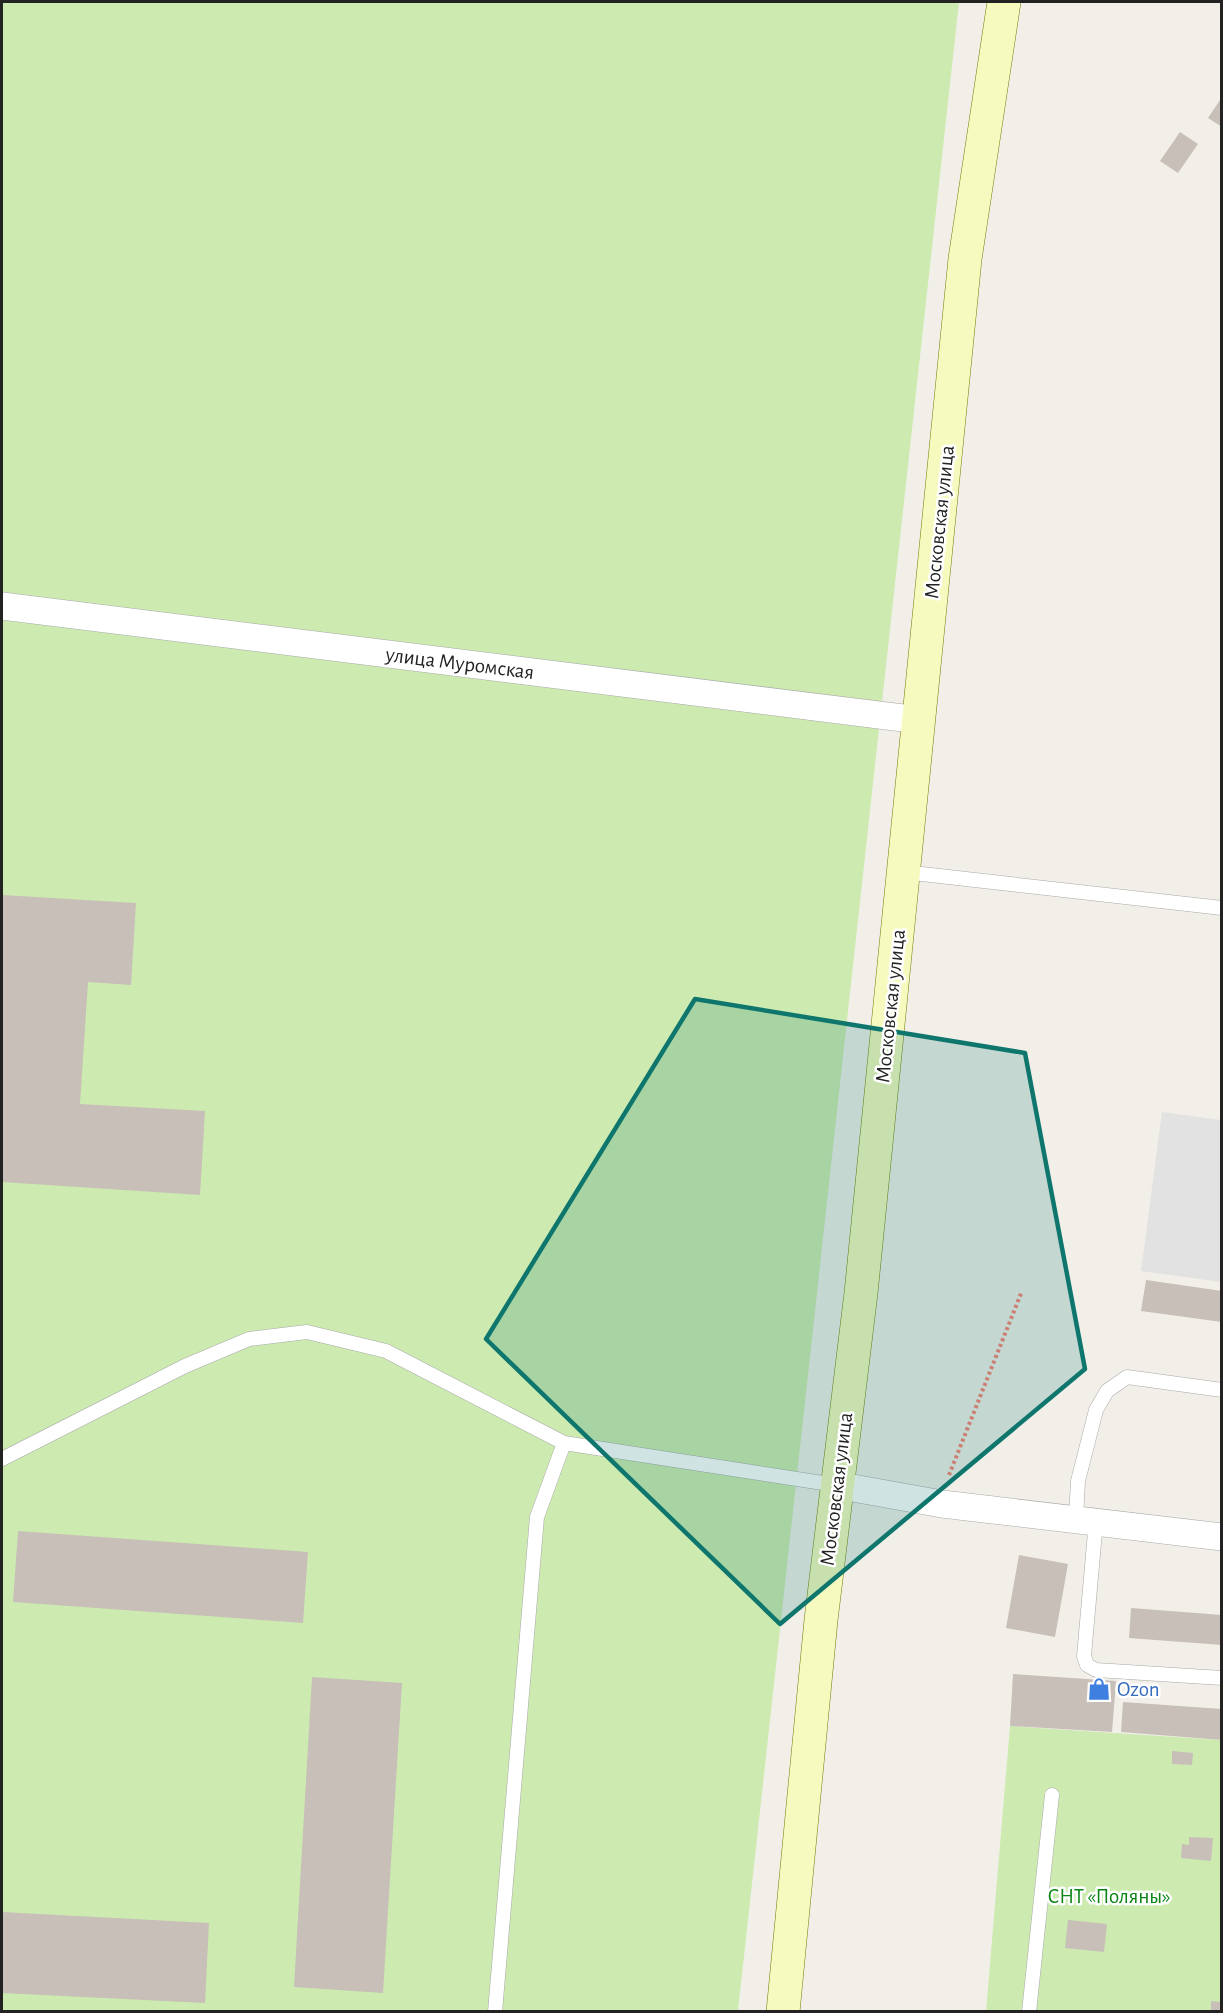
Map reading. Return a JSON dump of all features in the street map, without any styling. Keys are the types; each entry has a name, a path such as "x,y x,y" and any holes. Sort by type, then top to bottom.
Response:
{"main road":[{"name":"Московская улица","path":"783,2012 820,1631 861,1293 965,259 1005,2"}],"street":[{"name":"улица Муромская","path":"2,606 919,720"},
{"path":"836,1485 942,1504 1221,1537"}],"lane":[{"path":"904,872 1221,908"},
{"path":"2,1459 185,1366 249,1339 307,1332 386,1352 564,1443 836,1485"},
{"path":"1221,1390 1127,1377 1107,1391 1096,1410 1078,1481 1086,1520 1084,1656 1088,1665 1096,1670 1221,1678"},
{"path":"495,2012 537,1517 564,1443"},
{"path":"1029,2012 1052,1795"}],"path":[{"path":"946,1482 1022,1291"}],"highlighted area":[{"path":"695,999 1025,1053 1085,1369 780,1624 486,1339"}],"green space":[{"path":"2,2 959,2 738,2011 2,2012"},
{"name":"СНТ «Поляны»","path":"1010,1726 1221,1740 1221,2011 986,2012"}],"shaded area":[{"path":"1162,1112 1221,1120 1221,1282 1141,1271"}],"building":[{"path":"1222,97 1222,127 1208,118"},
{"path":"1180,132 1198,144 1178,173 1160,161"},
{"path":"2,895 136,903 131,985 88,982 80,1104 205,1111 200,1195 2,1182"},
{"path":"1146,1280 1222,1291 1222,1322 1141,1311"},
{"path":"18,1531 308,1552 303,1623 13,1602"},
{"path":"1019,1555 1068,1564 1055,1637 1006,1628"},
{"path":"1131,1608 1222,1615 1222,1645 1129,1638"},
{"path":"1013,1674 1116,1681 1112,1732 1010,1726"},
{"path":"312,1677 402,1683 383,1993 294,1987"},
{"path":"1123,1702 1222,1709 1222,1740 1121,1732"},
{"path":"1172,1751 1193,1753 1192,1765 1172,1764"},
{"path":"1189,1837 1213,1838 1211,1861 1181,1858 1182,1844 1189,1845"},
{"path":"2,1912 209,1923 205,2003 2,1993"},
{"path":"1068,1920 1107,1924 1104,1952 1065,1948"},
{"path":"1211,2001 1222,2002 1222,2012 1211,2012"}],"place":[{"name":"Ozon","path":"1099,1689"}]}
